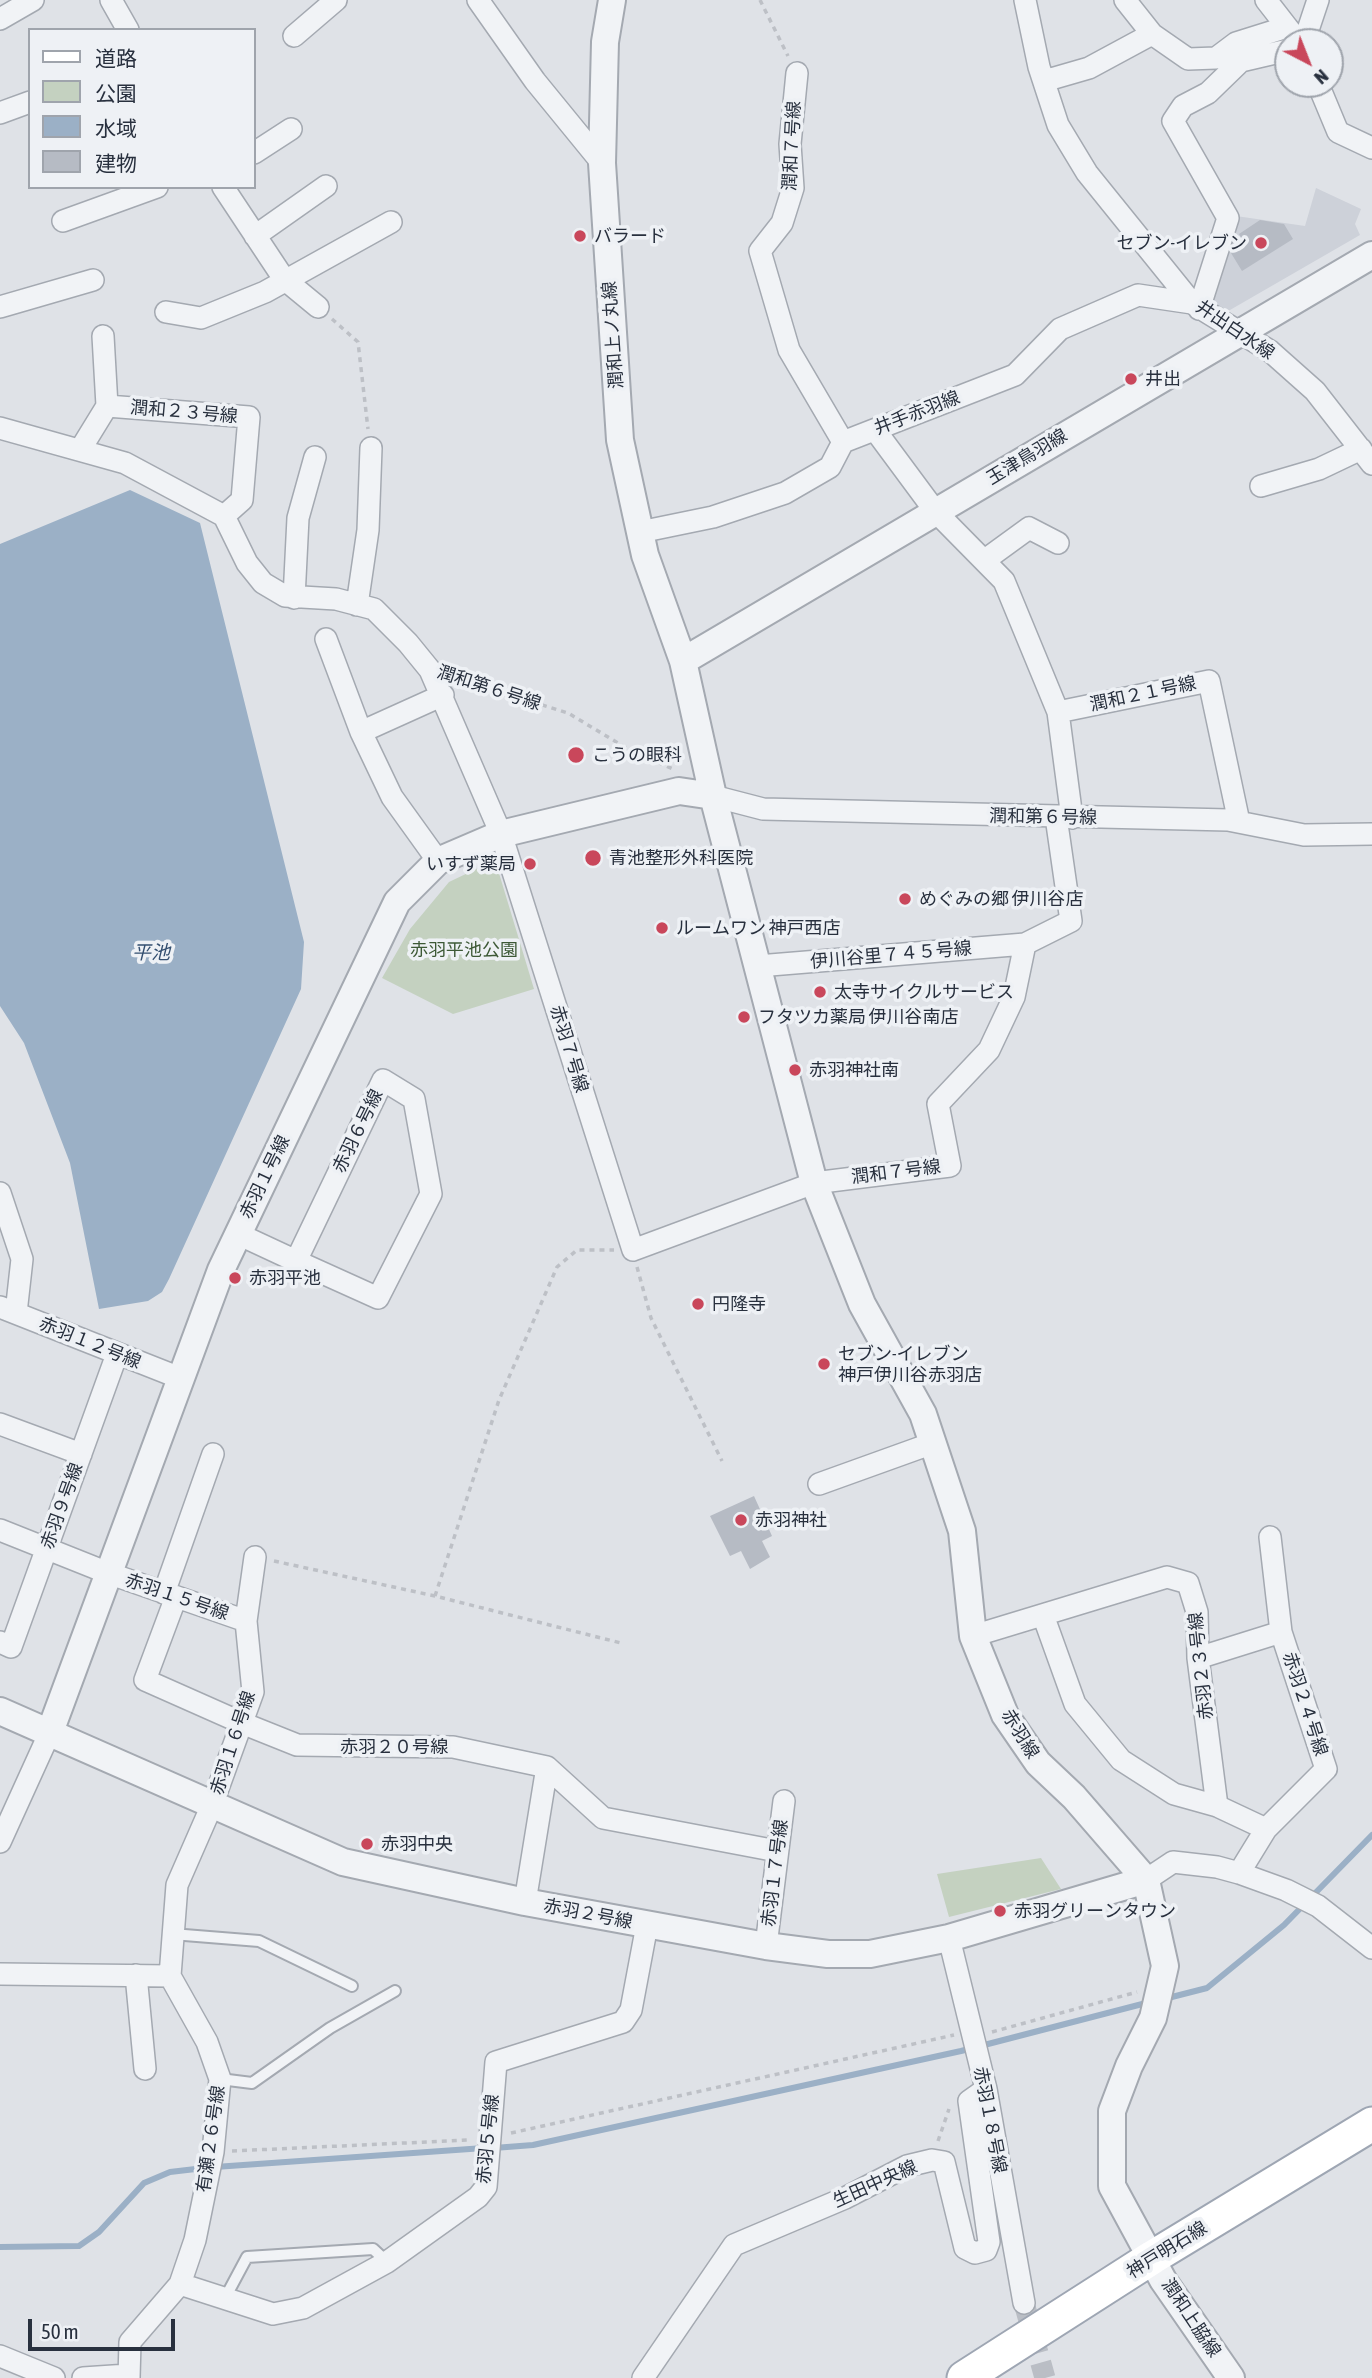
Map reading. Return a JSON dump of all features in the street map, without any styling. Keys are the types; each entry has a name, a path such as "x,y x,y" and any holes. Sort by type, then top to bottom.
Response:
{"main road":[{"name":"神戸明石線","path":"966,2377 1153,2256 1372,2124"}],"street":[{"path":"0,19 33,0"},
{"path":"111,0 127,28"},
{"path":"294,36 335,0"},
{"path":"478,0 535,81 602,163"},
{"name":"潤和上ノ丸線","path":"612,0 605,42 602,163 620,440 640,532 683,661 713,796 758,966"},
{"name":"井出白水線","path":"1025,0 1044,81 1058,125 1087,173 1196,306 1270,351 1315,391 1366,456"},
{"path":"1125,0 1152,34 1188,59 1231,58 1241,61 1274,53"},
{"path":"1266,0 1288,28"},
{"path":"1309,28 1318,0"},
{"path":"1044,81 1089,68 1152,34"},
{"path":"1196,306 1228,218 1173,121 1183,106 1208,93 1231,58 1236,43 1274,38"},
{"name":"潤和７号線","path":"797,73 790,144 793,188 782,223 760,251 789,350 843,442"},
{"path":"1324,98 1338,132 1372,148"},
{"path":"0,113 28,103"},
{"path":"256,152 291,130"},
{"path":"255,236 326,186"},
{"path":"63,221 151,189"},
{"path":"224,189 284,279 318,307"},
{"path":"166,312 201,318 265,292 284,279 391,222"},
{"name":"玉津鳥羽線","path":"683,661 1372,255"},
{"path":"0,307 93,280"},
{"name":"井手赤羽線","path":"843,442 1015,375 1060,328 1138,295 1196,306"},
{"path":"103,337 107,406"},
{"name":"潤和２３号線","path":"80,450 107,406 249,417 242,500 225,516"},
{"path":"0,428 125,463 225,516"},
{"path":"875,430 935,511 985,559 1003,581 1058,712 1071,921 1025,944"},
{"path":"640,532 713,517 785,493 831,467 843,442"},
{"path":"357,605 368,530 371,448"},
{"path":"1261,486 1366,456"},
{"path":"294,598 298,518 315,457"},
{"name":"潤和第６号線","path":"225,516 247,563 263,583 294,598 336,599 374,609 430,670"},
{"path":"985,559 1029,528 1058,543"},
{"path":"326,639 361,732 392,797 438,861"},
{"name":"赤羽７号線","path":"430,670 502,834 633,1250"},
{"name":"潤和２１号線","path":"1058,712 1209,681 1239,822"},
{"path":"361,732 443,695"},
{"name":"赤羽１号線","path":"50,1732 221,1270 397,902 438,861 502,834 679,791 713,796"},
{"name":"潤和第６号線","path":"713,796 763,809 1239,822 1304,835 1372,834"},
{"name":"潤和７号線","path":"814,1183 950,1166 938,1104 989,1050 1014,997 1025,944"},
{"name":"伊川谷里７４５号線","path":"758,966 1025,944"},
{"name":"赤羽線","path":"758,966 814,1183 862,1304 923,1414 933,1443 962,1531 973,1636 1005,1715 1038,1763 1074,1797 1146,1880 1164,1966 1160,1995 1112,2111 1110,2152 1112,2186 1153,2256"},
{"name":"赤羽６号線","path":"238,1234 296,1261 378,1298 431,1194 414,1099 383,1080 296,1261"},
{"path":"633,1250 814,1183"},
{"path":"0,1193 22,1259 8,1310"},
{"name":"赤羽１２号線","path":"8,1310 180,1378"},
{"name":"赤羽９号線","path":"0,1642 11,1647 117,1354"},
{"path":"0,1424 81,1454"},
{"path":"819,1484 933,1443"},
{"path":"170,1595 213,1454"},
{"name":"赤羽１５号線","path":"0,1530 108,1573 246,1621"},
{"path":"1270,1537 1281,1632"},
{"name":"赤羽１６号線","path":"170,1976 177,1885 212,1805 253,1692 246,1621 255,1557"},
{"name":"赤羽２３号線","path":"973,1636 1167,1577 1188,1583 1197,1612 1198,1658 1217,1806"},
{"name":"赤羽２０号線","path":"170,1595 145,1680 297,1745 453,1747 547,1767"},
{"path":"1043,1615 1075,1704 1121,1760 1174,1794 1217,1806 1266,1829"},
{"name":"赤羽２４号線","path":"1198,1658 1281,1632 1326,1769 1266,1829 1239,1873"},
{"path":"0,1712 50,1732 7,1810 0,1842"},
{"name":"赤羽２号線","path":"50,1732 343,1862 525,1902 765,1946 828,1954 870,1954 949,1938 1146,1880"},
{"path":"547,1767 603,1818 777,1851"},
{"path":"525,1902 547,1767"},
{"name":"赤羽１７号線","path":"765,1946 784,1801"},
{"path":"1146,1880 1173,1862 1217,1867 1239,1873 1286,1890 1318,1906 1372,1948"},
{"name":"赤羽５号線","path":"180,2284 273,2314 303,2308 387,2262 478,2197 486,2188 496,2062 623,2022 631,2010 647,1925"},
{"name":"赤羽１８号線","path":"949,1938 986,2089 1024,2303"},
{"path":"0,1973 170,1976"},
{"path":"136,1975 145,2069"},
{"name":"有瀬２６号線","path":"128,2376 130,2342 180,2284 195,2240 213,2153 220,2079 207,2042 170,1976"},
{"name":"生田中央線","path":"643,2378 734,2245 845,2197 907,2166 932,2160 944,2162 965,2248 975,2253 986,2250 989,2242 969,2101 986,2089"},
{"name":"潤和上脇線","path":"1153,2256 1164,2280 1231,2378"},
{"path":"0,2356 54,2378"},
{"path":"83,2378 128,2376"}],"lane":[{"path":"172,1934 259,1941 352,1986"},
{"path":"220,2079 252,2083 330,2028 395,1991"},
{"path":"224,2300 247,2257 373,2249 387,2262"}],"path":[{"path":"760,0 797,73"},
{"path":"318,307 358,342 371,448"},
{"name":"潤和第６号線","path":"430,670 568,713 628,749 676,770"},
{"path":"435,1596 499,1400 557,1267 577,1250 633,1250 651,1318 722,1461"},
{"path":"255,1557 435,1596 621,1643"},
{"path":"213,2153 489,2147 962,2034 974,2038 1160,1995"}],"shaded area":[{"path":"1316,188 1361,209 1355,224 1360,235 1230,310 1221,311 1210,306 1236,216 1305,226"}],"green space":[{"name":"赤羽平池公園","path":"495,860 534,989 453,1014 382,978 410,929 449,882"},
{"path":"1041,1858 1061,1889 949,1917 937,1874"}],"water":[{"name":"平池","path":"130,490 200,523 304,942 301,989 162,1292 148,1301 99,1309 70,1163 24,1043 0,1006 0,544"}],"building":[{"path":"1260,220 1284,224 1293,239 1242,271 1231,253 1232,248 1243,241 1239,234"},
{"path":"754,1496 772,1536 762,1541 770,1557 750,1569 741,1551 730,1556 710,1516"}],"waterway":[{"path":"1164,1999 1207,1988 1284,1925 1372,1835"},
{"path":"494,2148 533,2145 961,2051 1150,2002"},
{"path":"215,2167 484,2148"},
{"path":"0,2247 79,2246 99,2232 144,2183 170,2172 204,2168"}],"tunnel":[{"path":"1024,2303 1045,2378"}],"place":[{"name":"バラード","path":"580,236"},
{"name":"セブン-イレブン","path":"1261,243"},
{"name":"井出","path":"1131,379"},
{"name":"こうの眼科","path":"576,755"},
{"name":"青池整形外科医院","path":"593,858"},
{"name":"いすず薬局","path":"530,864"},
{"name":"めぐみの郷 伊川谷店","path":"905,899"},
{"name":"ルームワン 神戸西店","path":"662,928"},
{"name":"太寺サイクルサービス","path":"820,992"},
{"name":"フタツカ薬局 伊川谷南店","path":"744,1017"},
{"name":"赤羽神社南","path":"795,1070"},
{"name":"赤羽平池","path":"235,1278"},
{"name":"円隆寺","path":"698,1304"},
{"name":"セブン-イレブン 神戸伊川谷赤羽店","path":"824,1364"},
{"name":"赤羽神社","path":"741,1520"},
{"name":"赤羽中央","path":"367,1844"},
{"name":"赤羽グリーンタウン","path":"1000,1911"}]}
